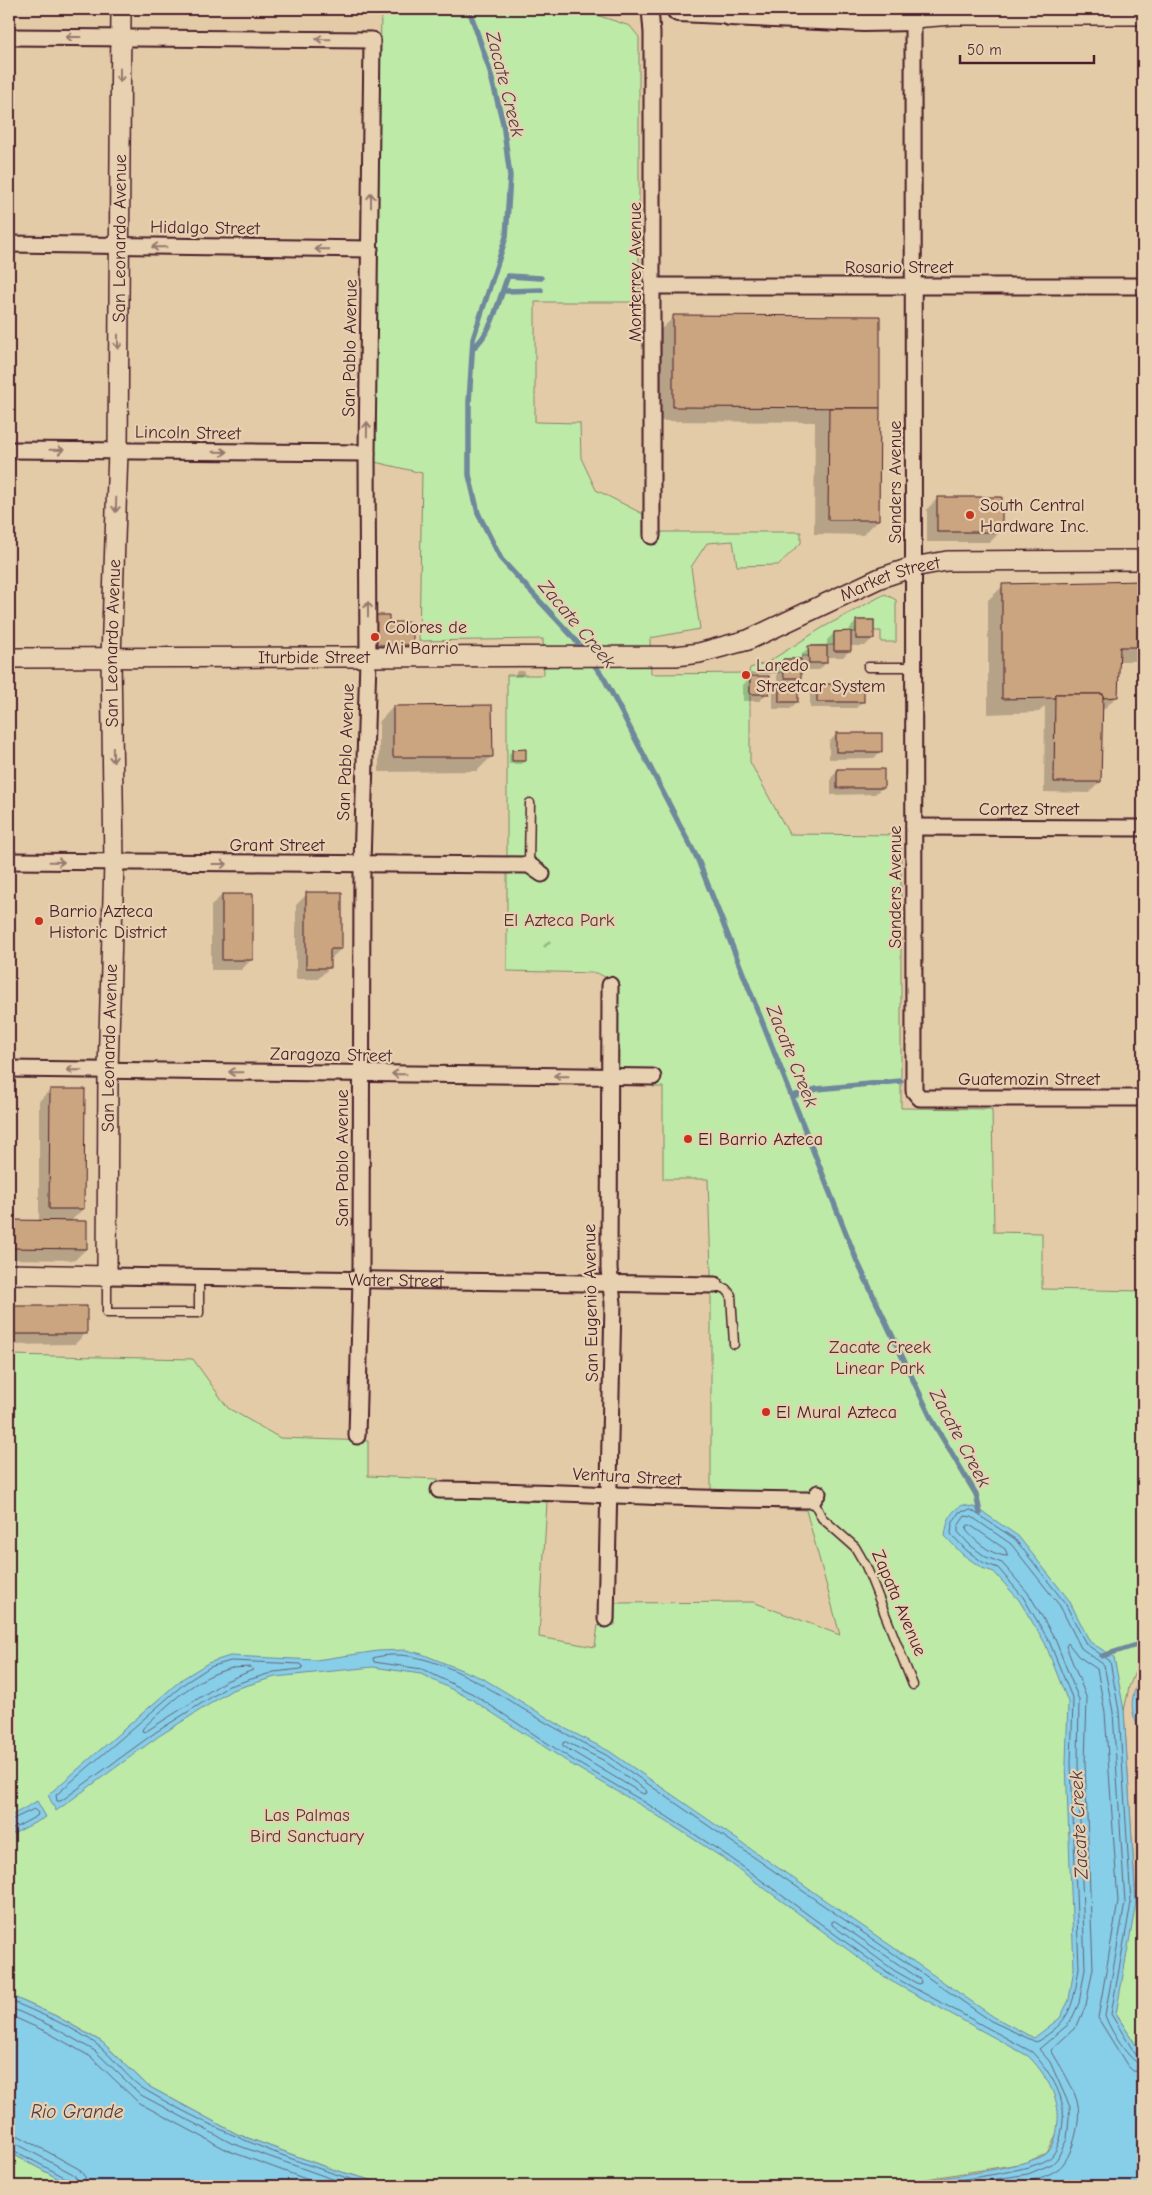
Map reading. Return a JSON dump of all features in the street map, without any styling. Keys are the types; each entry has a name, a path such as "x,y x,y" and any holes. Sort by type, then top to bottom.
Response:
{"main road":[{"path":"678,9 864,19 913,18"},
{"path":"730,13 796,9"}],"street":[{"name":"San Leonardo Avenue","path":"107,1276 108,1071 114,864 112,658 118,451 120,9"},
{"name":"Monterrey Avenue","path":"650,9 652,33 654,286 652,536"},
{"path":"913,18 952,15 1143,15"},
{"name":"Sanders Avenue","path":"913,18 914,1091 916,1095"},
{"path":"9,37 120,36"},
{"name":"San Pablo Avenue","path":"120,36 372,40 367,453 368,658 362,864 361,1278 357,1436"},
{"name":"Hidalgo Street","path":"9,244 370,249"},
{"name":"Rosario Street","path":"654,286 1143,286"},
{"name":"Lincoln Street","path":"9,450 367,453"},
{"name":"Market Street","path":"650,656 699,653 748,640 880,578 913,567 947,561 1143,560"},
{"name":"Iturbide Street","path":"9,658 544,658 650,656"},
{"name":"Cortez Street","path":"914,827 1143,828"},
{"name":"Grant Street","path":"9,862 529,865"},
{"path":"529,865 542,874"},
{"name":"San Eugenio Avenue","path":"606,1620 612,1303 610,1284 610,986"},
{"name":"Zaragoza Street","path":"9,1069 653,1077"},
{"name":"Guatemozin Street","path":"916,1095 920,1098 1143,1098"},
{"name":"Water Street","path":"9,1274 715,1285"},
{"name":"Ventura Street","path":"439,1490 609,1494 703,1500 816,1497"}],"lane":[{"path":"868,667 914,667"},
{"path":"529,865 530,803"},
{"path":"107,1276 107,1312 116,1313 199,1313 199,1277"},
{"name":"Water Street","path":"715,1285 726,1289 731,1295 734,1344"},
{"name":"Zapata Avenue","path":"816,1497 822,1518 855,1547 866,1566 913,1685"}],"green space":[{"path":"381,9 578,9 630,26 639,37 639,302 535,302 535,422 580,423 581,458 596,490 643,514 643,534 661,534 662,532 801,532 801,543 778,565 737,566 733,541 707,543 691,567 700,629 650,638 651,674 749,673 750,668 768,662 822,628 885,594 896,600 896,642 881,642 881,631 874,631 874,620 857,620 856,632 834,632 834,645 809,646 809,656 802,656 801,659 784,659 784,672 750,674 750,762 789,834 901,835 901,1108 992,1109 994,1232 1042,1233 1042,1289 1143,1291 1143,1668 1135,1672 1129,1687 1124,1711 1136,1903 1143,1907 1143,2056 1116,2014 1047,2153 1025,2163 883,2186 392,2186 331,2169 237,2134 148,2086 102,2042 56,2016 9,1995 9,1355 193,1359 228,1408 280,1438 368,1441 368,1476 438,1479 438,1497 547,1502 539,1637 595,1647 598,1625 615,1625 615,1603 753,1602 840,1635 806,1510 711,1506 711,1271 708,1179 663,1179 663,1087 653,1087 653,1070 617,1070 615,982 597,973 507,971 507,675 544,675 543,639 419,641 422,473 375,462"},
{"path":"9,2152 72,2186 9,2186"}],"water":[{"path":"963,1505 977,1508 1018,1536 1069,1600 1090,1642 1114,1657 1124,1710 1136,1903 1116,2014 1143,2056 1143,2186 883,2186 997,2169 1021,2164 1048,2152 1056,2137 1058,2112 1054,2094 1040,2069 1028,2056 889,1980 726,1860 644,1807 574,1766 471,1699 421,1674 373,1667 275,1677 232,1690 159,1736 56,1811 48,1795 182,1679 208,1663 230,1656 316,1660 378,1651 406,1650 422,1654 484,1679 566,1729 609,1751 994,2017 1034,2038 1060,2018 1069,2000 1074,1968 1066,1763 1068,1702 1045,1643 1019,1600 994,1572 982,1568 962,1554 945,1536 952,1513"},
{"path":"1143,1676 1143,1734 1135,1720 1132,1705 1135,1690"},
{"path":"37,1801 46,1817 9,1836 9,1817"},
{"name":"Rio Grande","path":"9,1995 56,2016 102,2042 148,2086 237,2134 331,2169 392,2186 72,2186 9,2152"}],"building":[{"path":"673,315 880,316 880,408 673,407"},
{"path":"829,408 880,408 879,520 828,520"},
{"name":"South Central Hardware Inc.","path":"937,497 1002,497 1002,532 937,532"},
{"path":"1143,581 1143,647 1120,647 1118,697 1103,698 1103,694 1055,694 1055,698 1002,699 1002,584"},
{"path":"374,615 389,615 389,622 413,622 413,645 374,645"},
{"path":"856,620 874,620 874,639 856,639"},
{"path":"851,631 851,651 834,651 834,632"},
{"path":"808,646 827,646 827,663 809,663"},
{"path":"783,659 801,659 801,678 784,678"},
{"path":"750,676 769,676 769,694 750,694"},
{"path":"817,684 864,684 864,702 817,702"},
{"path":"779,685 798,685 798,702 779,702"},
{"path":"1055,694 1103,694 1101,782 1054,782"},
{"path":"492,705 493,757 393,757 393,706"},
{"path":"836,733 882,733 882,752 836,752"},
{"path":"526,749 526,761 512,761 512,750"},
{"path":"837,769 884,769 884,788 837,788"},
{"path":"306,892 342,892 342,949 330,949 330,968 306,968"},
{"path":"222,894 253,894 253,960 222,960"},
{"path":"50,1089 85,1089 84,1209 49,1209"},
{"path":"9,1220 87,1221 87,1249 9,1248"},
{"path":"9,1306 87,1306 87,1334 9,1334"}],"waterway":[{"name":"Zacate Creek","path":"469,9 489,68 503,123 510,176 506,237 473,339 469,402 469,475 478,513 501,559 585,652"},
{"path":"473,348 486,333 495,314 508,276 541,278"},
{"path":"505,291 541,290"},
{"name":"Zacate Creek","path":"590,659 604,678 698,860 857,1261 933,1422 976,1494 980,1513"},
{"path":"793,1096 817,1089 901,1081"},
{"path":"1102,1656 1143,1643"}],"place":[{"name":"South Central Hardware Inc.","path":"970,515"},
{"name":"Colores de Mi Barrio","path":"375,637"},
{"name":"Laredo Streetcar System","path":"746,675"},
{"name":"Barrio Azteca Historic District","path":"39,921"},
{"name":"El Barrio Azteca","path":"688,1139"},
{"name":"El Mural Azteca","path":"766,1412"}],"park label":[{"name":"El Azteca Park","path":"559,920"},
{"name":"Zacate Creek Linear Park","path":"880,1357"},
{"name":"Las Palmas Bird Sanctuary","path":"307,1825"}]}
